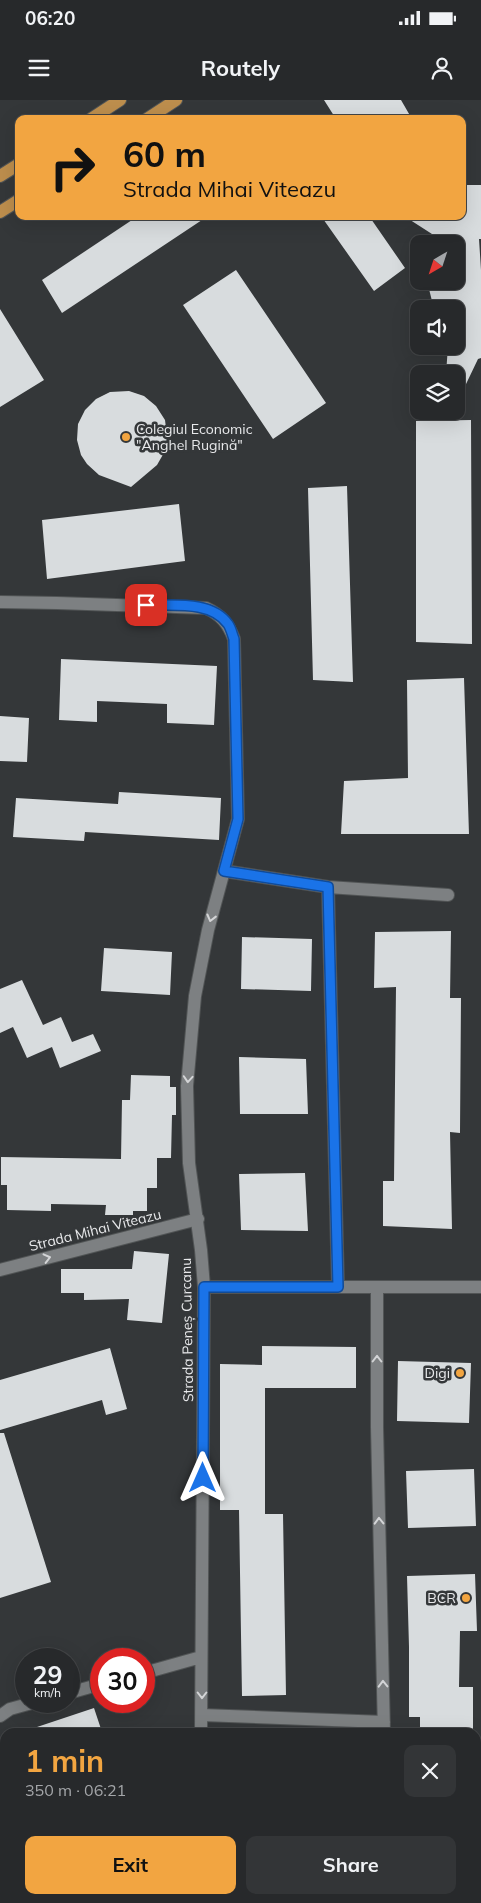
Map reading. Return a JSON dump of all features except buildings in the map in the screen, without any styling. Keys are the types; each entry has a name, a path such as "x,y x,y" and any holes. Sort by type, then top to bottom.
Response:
{"main road":[{"path":"97,115 120,100"},
{"path":"152,115 176,100"},
{"path":"0,176 15,167"},
{"path":"0,212 15,203"}],"street":[{"name":"Strada Peneș Curcanu","path":"0,602 206,608 219,614 229,625 234,639 238,819 208,930 195,996 187,1086 189,1163 198,1219 204,1287 201,1728"},
{"path":"224,871 328,887 448,895"},
{"path":"328,887 338,1287"},
{"name":"Strada Mihai Viteazu","path":"0,1270 198,1219"},
{"path":"204,1287 481,1287"},
{"path":"202,1715 384,1727 377,1427 377,1287"},
{"path":"155,1670 202,1657"},
{"path":"0,1716 15,1708"}],"place":[{"name":"Colegiul Economic \"Anghel Rugină\"","path":"126,437"},
{"name":"Digi","path":"460,1373"},
{"name":"BCR","path":"466,1598"}],"route":[{"path":"146,605 206,608 219,614 229,625 234,639 238,819 224,871 328,887 338,1287 204,1287 203,1478"}]}
